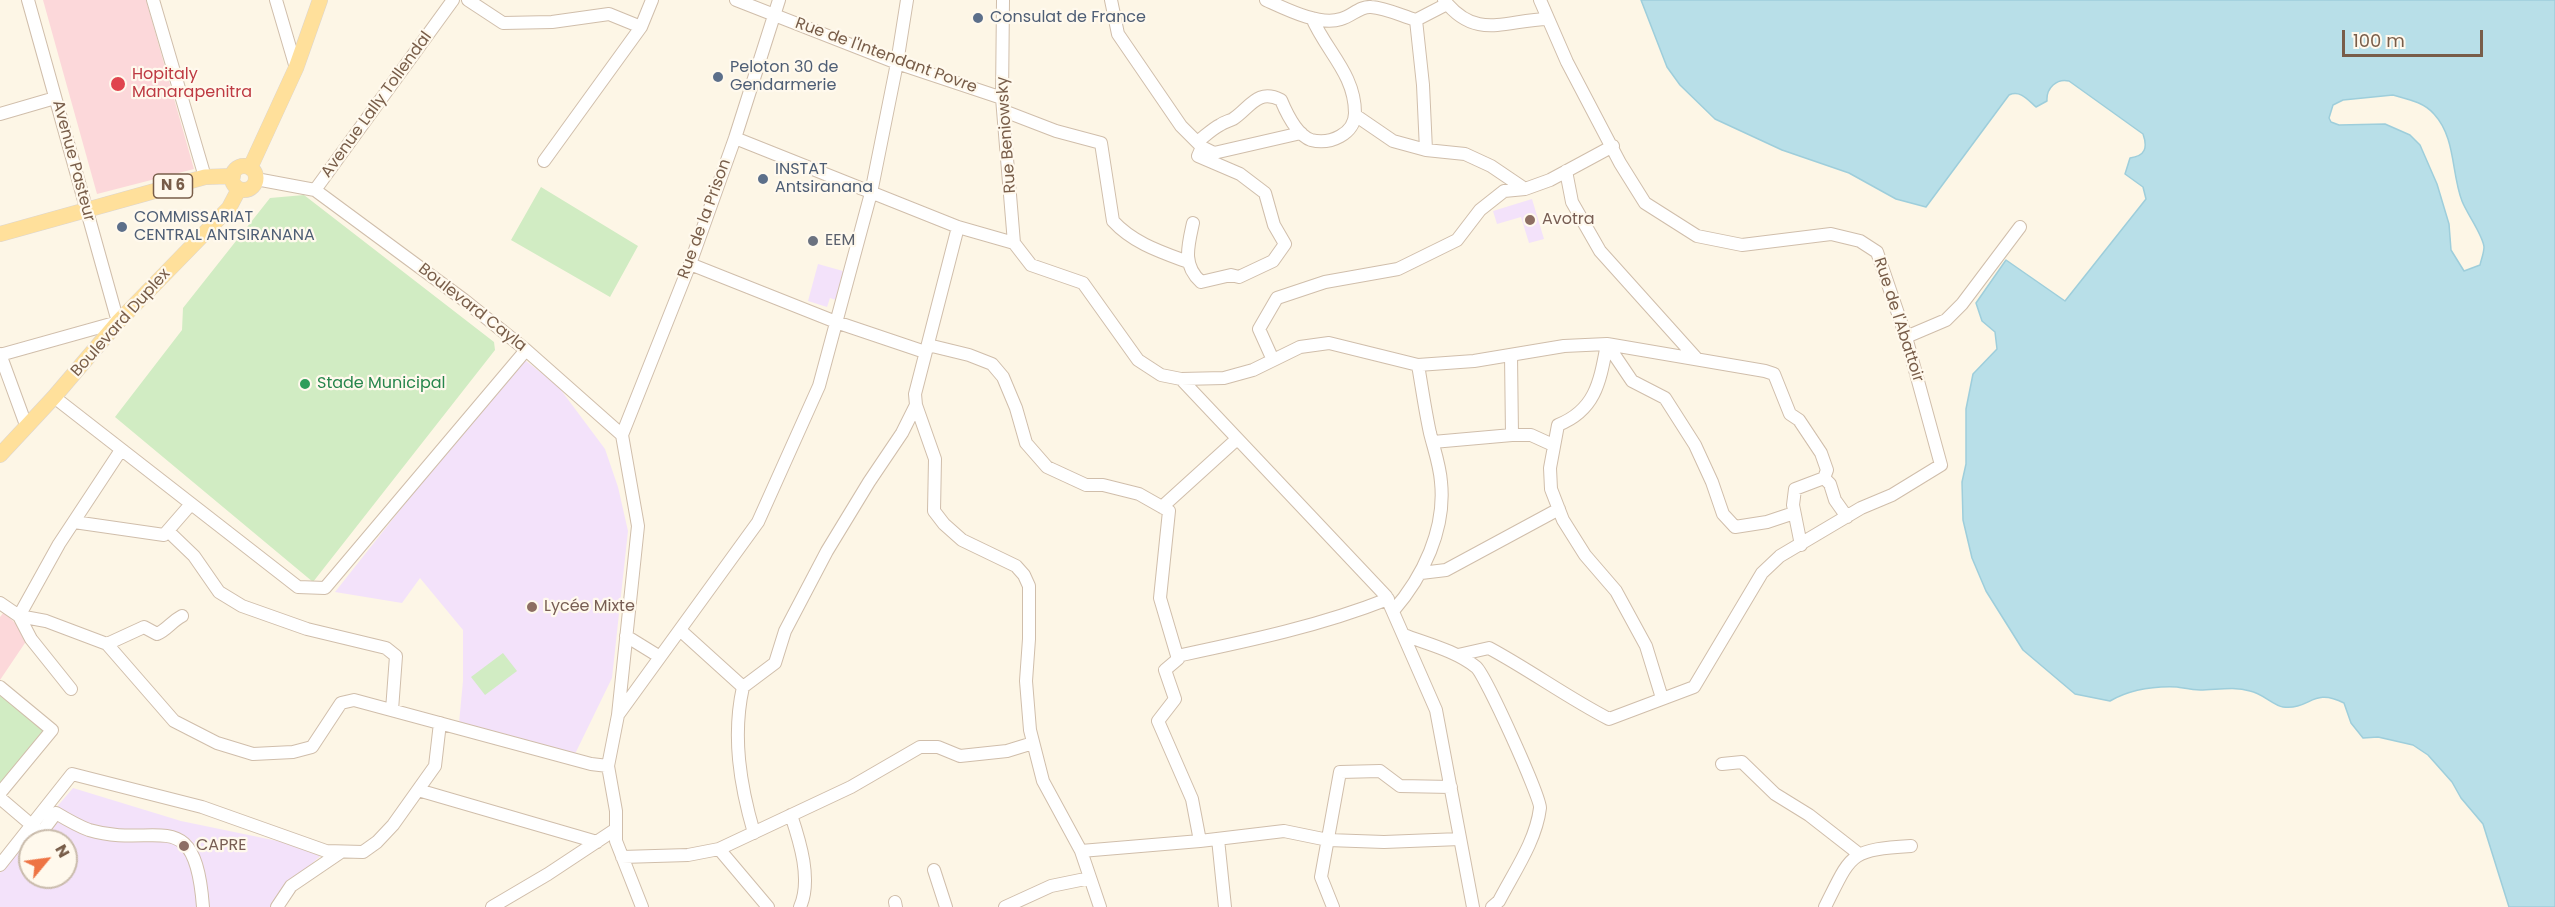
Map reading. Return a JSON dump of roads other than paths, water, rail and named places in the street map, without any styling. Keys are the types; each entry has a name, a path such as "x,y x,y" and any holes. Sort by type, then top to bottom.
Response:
{"main road":[{"path":"253,173 296,68 320,0"},
{"name":"N 6","path":"0,234 205,177 236,182 240,167 253,173"},
{"name":"Boulevard Duplex","path":"0,455 54,397 118,322 229,208 236,182"}],"street":[{"name":"Avenue Pasteur","path":"28,0 118,322"},
{"path":"153,0 205,177"},
{"path":"276,0 296,68"},
{"name":"Avenue Lally Tollendal","path":"253,173 315,190 453,0"},
{"path":"468,0 503,23 552,22 609,14 641,27"},
{"path":"544,161 641,27 652,0"},
{"name":"Rue de l'Intendant Povre","path":"736,0 897,63 1002,98"},
{"name":"Rue de la Prison","path":"622,435 690,264 735,138 779,0"},
{"path":"618,715 758,522 819,386 872,193 907,0"},
{"name":"Rue Beniowsky","path":"1003,0 1002,98 1014,243"},
{"path":"1112,0 1118,34 1181,126 1199,145 1215,153 1301,133"},
{"path":"1266,0 1312,18 1334,21 1363,8 1371,7 1416,20 1445,2 1460,17 1472,24 1505,25 1548,19"},
{"name":"Rue de l'Abattoir","path":"1540,0 1567,62 1620,163 1645,203 1697,236 1742,244 1831,234 1860,241 1877,252 1906,337 1941,465 1892,495 1847,517"},
{"path":"1192,223 1186,253 1192,273 1201,282 1231,275 1239,277 1273,261 1285,244 1274,225 1265,193 1240,174 1198,156 1199,145 1219,125 1233,119 1257,98 1274,96 1281,100 1301,133 1311,140 1335,139 1346,134 1352,126 1355,115 1352,86 1346,73 1319,34 1312,18"},
{"path":"1416,20 1423,85 1426,150"},
{"path":"0,114 55,98"},
{"path":"1004,111 1101,143 1113,221 1121,230 1151,249 1188,262"},
{"path":"1355,115 1393,141 1426,150 1465,154 1491,166 1525,189"},
{"path":"735,138 958,227 1014,243 1031,265 1083,283 1138,360 1161,375 1180,379 1224,378 1253,370 1300,346 1329,343 1418,365 1474,361 1564,346 1607,344 1774,374 1790,414 1799,420 1821,453 1827,470 1824,478 1795,489 1793,505 1801,544"},
{"path":"1273,360 1259,329 1277,298 1325,282 1398,269 1457,240 1480,210 1504,191 1525,189 1550,180 1612,146"},
{"path":"1566,171 1572,202 1600,251 1696,359"},
{"name":"Boulevard Cayla","path":"315,190 464,300 526,350 622,435"},
{"path":"958,227 915,394 916,405 934,459 934,511 944,524 962,540 1016,566 1024,575 1029,586 1026,681 1033,743 1043,781 1081,851 1100,907"},
{"path":"1906,337 1947,320 1962,304 2020,228"},
{"path":"690,264 836,322 926,348 969,355 992,364 1003,377 1016,408 1026,443 1047,467 1086,485 1103,485 1139,494 1169,511 1168,540 1160,598 1178,658 1165,670 1175,699 1158,721 1192,799 1200,841"},
{"path":"26,425 0,355 118,322"},
{"path":"1607,344 1593,398 1573,419 1558,425 1550,468 1551,489 1559,509 1585,555 1616,591 1646,646 1662,698"},
{"path":"1607,344 1632,381 1665,398 1695,445 1712,482 1723,514 1735,527 1767,522 1794,513"},
{"path":"54,397 298,587 325,588 526,350"},
{"path":"1511,355 1512,435"},
{"path":"1393,611 1410,593 1420,573 1432,547 1441,512 1442,482 1418,365"},
{"path":"1180,379 1388,599 1436,710 1473,907"},
{"path":"754,833 747,810 738,756 739,706 743,687 775,663 785,631 827,551 902,433 916,405"},
{"path":"622,435 638,526 618,715 608,766 616,811 616,841 642,907"},
{"path":"1433,442 1531,435 1553,445"},
{"path":"1162,507 1237,439"},
{"path":"19,616 74,522 121,450"},
{"path":"1458,655 1489,648 1609,719 1694,687 1762,573 1780,556 1847,517 1835,500 1830,484 1824,478"},
{"path":"74,522 165,535 191,504"},
{"path":"1420,573 1446,570 1559,509"},
{"path":"168,531 194,556 219,592 242,606 307,629 386,648 392,652 396,656 392,710"},
{"path":"1177,656 1267,637 1335,618 1388,599"},
{"path":"0,603 19,616 46,621 107,644 174,721 217,743 252,754 293,753 312,747 341,703 354,700 591,764 608,766"},
{"path":"19,616 31,639 71,689"},
{"path":"107,644 144,627 157,634 182,616"},
{"path":"680,630 743,687"},
{"path":"1404,635 1458,655 1478,668 1506,724 1540,806 1528,846 1499,901 1492,907"},
{"path":"626,636 660,657"},
{"path":"623,665 645,678"},
{"path":"0,687 52,730 0,793"},
{"path":"0,865 72,774 202,807 326,851 363,852 377,842 393,825 435,766 440,723"},
{"path":"622,857 688,855 719,849 867,779 920,747 938,747 960,756 1007,751 1033,743"},
{"path":"1722,764 1742,762 1775,794 1809,815 1859,854"},
{"path":"1333,907 1321,877 1340,772 1380,771 1400,786 1450,787"},
{"path":"418,790 597,842"},
{"path":"0,798 30,826 41,833 56,813 88,830 119,835 170,835 191,849 201,879 204,907"},
{"path":"791,816 801,852 805,882 800,907"},
{"path":"492,907 616,829"},
{"path":"1081,851 1284,831 1328,840 1384,842 1460,839"},
{"path":"1218,839 1224,907"},
{"path":"1825,907 1846,864 1859,854 1873,849 1911,846"},
{"path":"719,849 768,907"},
{"path":"277,907 291,886 342,851"},
{"path":"934,870 946,907"},
{"path":"1005,907 1051,886 1090,878"}],"water":[{"path":"1641,0 2555,0 2555,907 2509,907 2483,824 2461,798 2452,782 2428,755 2413,745 2378,737 2363,738 2351,723 2344,703 2325,697 2292,707 2283,707 2254,692 2231,688 2200,690 2159,687 2134,691 2110,701 2075,694 2023,650 1986,591 1972,558 1963,520 1962,482 1966,464 1966,409 1973,374 1997,349 1995,332 1982,321 1976,303 2006,260 2065,301 2146,199 2143,187 2125,174 2130,158 2139,155 2144,150 2143,134 2069,81 2060,81 2053,85 2048,92 2047,101 2036,107 2020,94 2009,95 1926,207 1896,199 1849,173 1782,150 1715,119 1680,85 1667,67","holes":["2393,95 2415,101 2430,110 2441,123 2450,144 2462,201 2483,242 2484,249 2480,265 2464,271 2451,250 2449,224 2437,184 2420,145 2410,135 2385,124 2339,125 2331,122 2329,118 2333,105 2343,100"]}],"place":[{"name":"Consulat de France","path":"978,18"},
{"name":"Peloton 30 de Gendarmerie","path":"718,77"},
{"name":"Hopitaly Manarapenitra","path":"118,84"},
{"name":"INSTAT Antsiranana","path":"763,179"},
{"name":"Avotra","path":"1530,220"},
{"name":"COMMISSARIAT CENTRAL ANTSIRANANA","path":"122,227"},
{"name":"EEM","path":"813,241"},
{"name":"Stade Municipal","path":"305,384"},
{"name":"Lycée Mixte","path":"532,607"},
{"name":"CAPRE","path":"184,846"}]}
